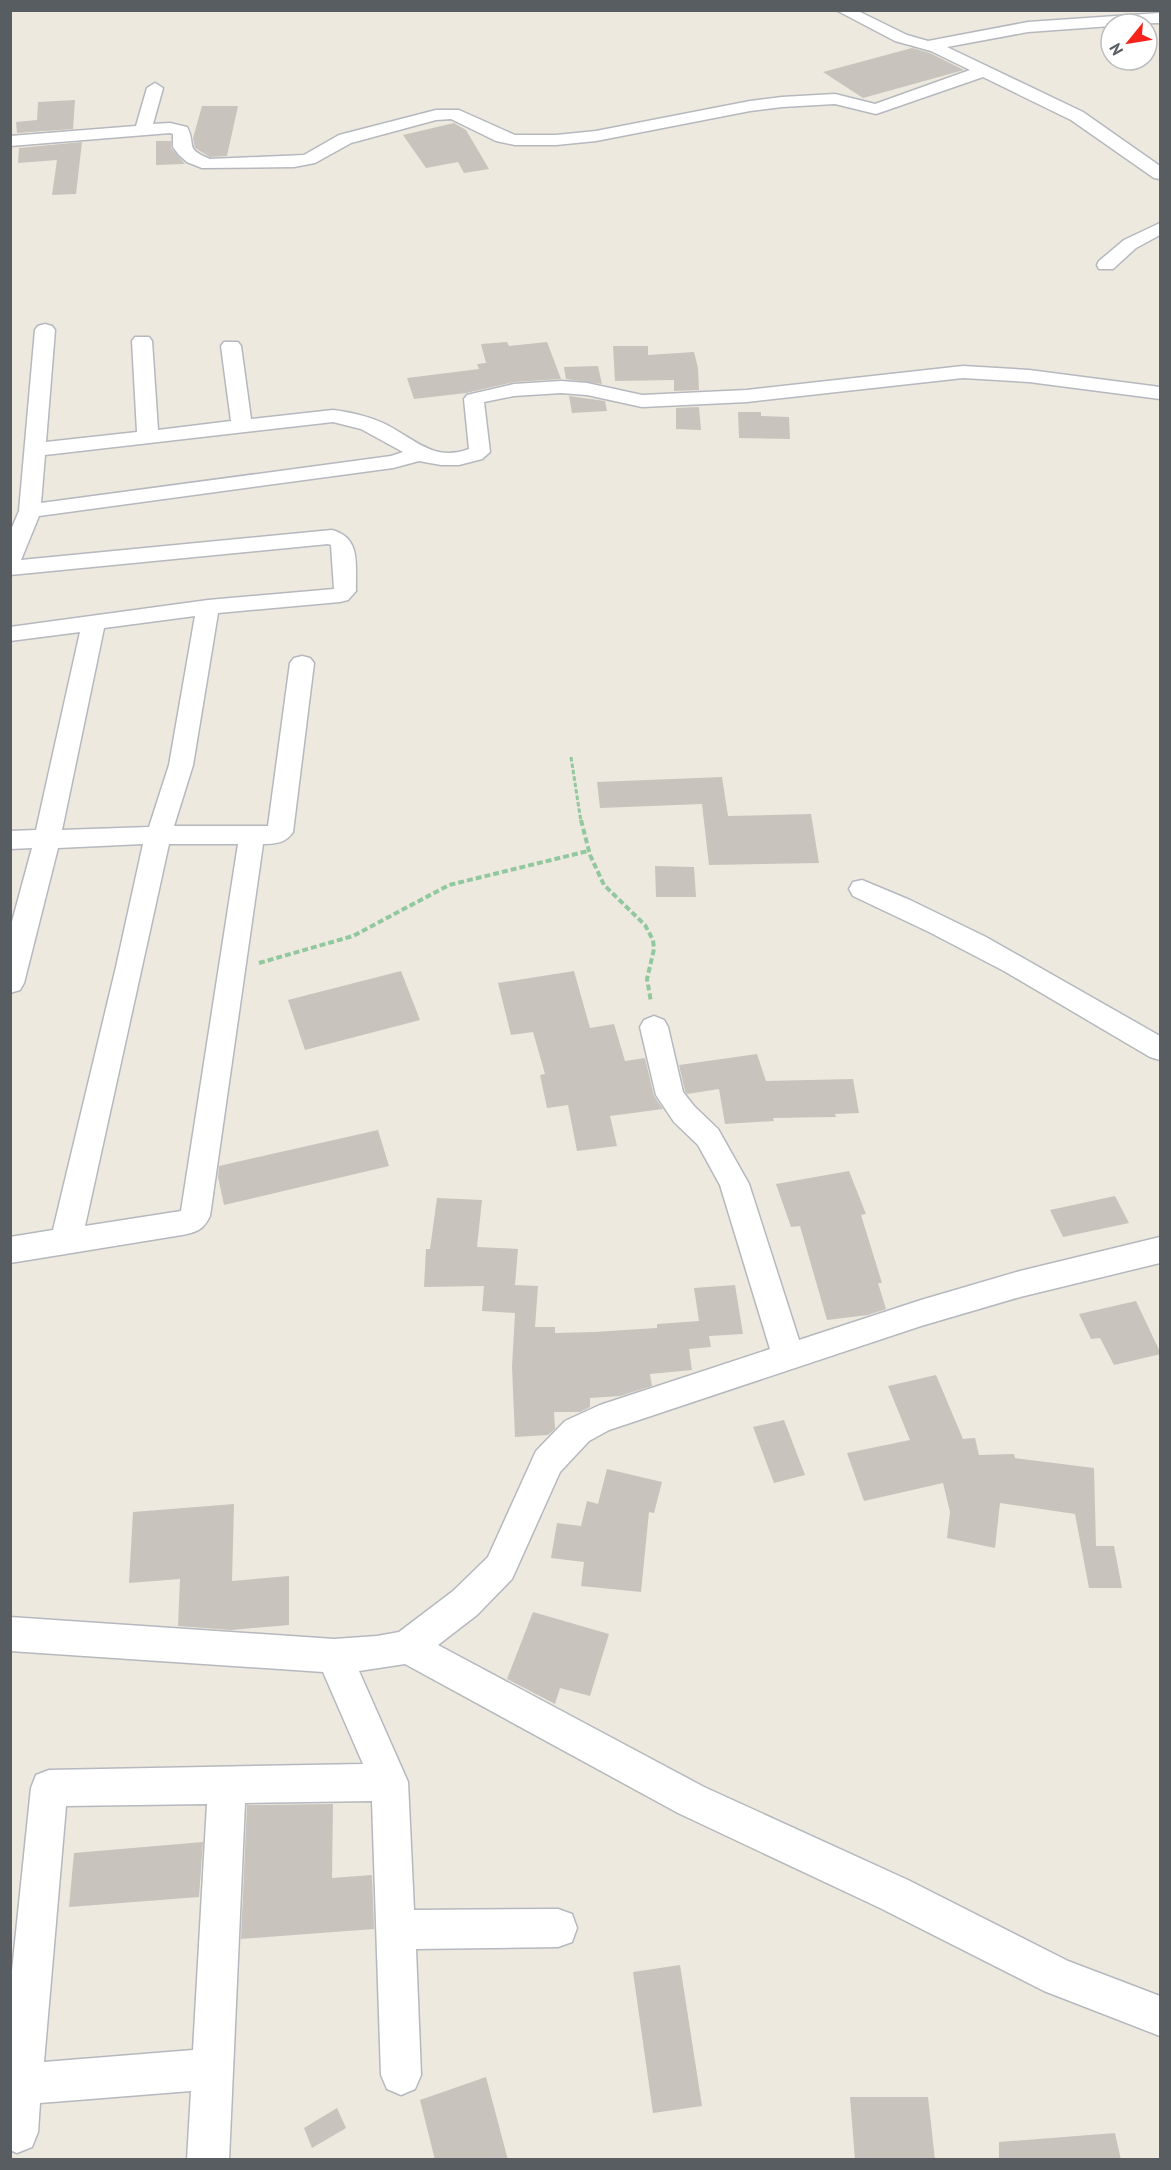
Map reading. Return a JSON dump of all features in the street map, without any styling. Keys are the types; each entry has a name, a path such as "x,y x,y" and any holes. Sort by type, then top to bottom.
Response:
{"street":[{"path":"843,10 901,38 929,45 1077,116 1161,174"},
{"path":"929,45 1028,27 1161,18"},
{"path":"10,141 170,128 181,131 182,147 185,151 193,158 208,164 284,162 309,159 345,139 436,115 453,114 502,137 516,140 556,140 782,102 835,99 876,109 984,71"},
{"path":"143,130 155,88"},
{"path":"1106,265 1130,244 1161,228"},
{"path":"10,560 30,511 29,453 45,330"},
{"path":"142,341 148,437"},
{"path":"231,346 242,427"},
{"path":"29,453 333,416 353,417 373,425 428,458 476,454 480,452 474,399 520,390 586,388 630,401 654,401 747,396 963,372 999,373 1161,393"},
{"path":"30,511 393,462 420,454"},
{"path":"10,568 332,537 340,542 346,582 345,591 340,595 208,607 93,624 10,633"},
{"path":"66,1241 130,967 152,856 181,765 208,607"},
{"path":"10,983 47,839 93,624"},
{"path":"10,840 159,835 274,835 282,829 302,663"},
{"path":"10,1250 182,1223 190,1221 195,1216 252,835"},
{"path":"862,889 915,912 1072,997 1161,1049"},
{"path":"654,1027 670,1095 684,1114 708,1137 734,1184 789,1358"},
{"path":"10,1635 334,1656 377,1653 408,1647 465,1603 500,1568 548,1462 577,1431 629,1408 789,1358 921,1313 1009,1287 1161,1250"},
{"path":"408,1647 691,1800 894,1894 1058,1977 1161,2016"},
{"path":"334,1656 390,1782 401,2075"},
{"path":"17,2132 49,1788 390,1782"},
{"path":"208,2160 227,1785"},
{"path":"395,1930 558,1928"},
{"path":"21,2084 213,2069"}],"path":[{"path":"571,757 588,851 605,886 642,922 653,938 654,947 646,985 654,1027"},
{"path":"234,963 253,964 270,961 331,943 384,921 411,903 448,885 588,851"}],"building":[{"path":"912,48 930,53 964,70 863,98 823,72"},
{"path":"75,100 73,129 17,133 16,122 37,120 38,102"},
{"path":"202,106 238,106 227,156 210,157 195,148 193,138"},
{"path":"454,123 466,130 489,169 464,173 458,162 426,168 403,135"},
{"path":"156,141 171,141 171,148 185,164 156,165"},
{"path":"82,142 76,194 52,195 57,160 18,163 19,148"},
{"path":"507,342 509,346 547,342 561,379 514,382 466,393 414,399 407,378 479,369 477,364 486,363 481,344"},
{"path":"613,346 648,346 648,355 694,352 698,368 699,390 674,391 674,380 615,381"},
{"path":"598,366 602,384 566,379 564,367"},
{"path":"569,396 605,401 607,411 572,413"},
{"path":"699,407 701,430 676,429 676,408"},
{"path":"738,412 761,412 761,416 789,417 790,439 739,438"},
{"path":"722,777 728,816 811,814 819,863 709,865 702,804 600,808 597,782"},
{"path":"655,866 694,867 696,897 656,897"},
{"path":"401,971 420,1020 305,1050 288,1000"},
{"path":"574,971 590,1028 614,1024 625,1061 645,1058 654,1096 663,1109 610,1116 617,1146 577,1151 568,1105 547,1108 540,1075 545,1074 533,1032 511,1035 498,983"},
{"path":"757,1054 766,1081 853,1079 859,1113 835,1114 836,1117 773,1118 774,1121 725,1124 719,1089 687,1094 685,1091 679,1065"},
{"path":"378,1130 389,1166 224,1205 218,1177 219,1166"},
{"path":"849,1171 866,1214 861,1215 882,1283 878,1283 886,1309 868,1315 827,1320 800,1226 791,1227 776,1184"},
{"path":"1115,1196 1129,1223 1063,1237 1050,1210"},
{"path":"437,1198 482,1200 477,1247 518,1249 515,1285 538,1286 535,1327 555,1327 555,1333 594,1332 657,1328 657,1324 699,1321 694,1288 735,1285 743,1334 709,1336 711,1347 689,1349 692,1370 650,1374 652,1386 620,1396 590,1398 590,1407 580,1412 554,1412 555,1429 548,1435 515,1437 512,1367 515,1313 482,1311 484,1286 424,1287 426,1249 430,1249"},
{"path":"1136,1301 1161,1354 1114,1365 1100,1338 1091,1339 1079,1314"},
{"path":"936,1375 963,1439 975,1438 979,1455 1014,1454 1015,1458 1094,1468 1096,1546 1114,1546 1122,1588 1089,1588 1075,1514 1000,1503 995,1548 947,1538 950,1512 943,1483 864,1501 847,1453 910,1440 888,1386"},
{"path":"784,1420 805,1475 774,1483 753,1427"},
{"path":"607,1469 662,1482 654,1513 649,1512 641,1592 581,1586 584,1562 551,1558 557,1523 581,1526 587,1501 598,1504"},
{"path":"234,1504 232,1581 289,1576 289,1625 231,1630 178,1626 180,1579 129,1583 133,1512"},
{"path":"533,1612 609,1634 590,1696 560,1688 555,1704 507,1679"},
{"path":"333,1804 332,1878 372,1875 374,1929 241,1939 247,1805"},
{"path":"203,1842 199,1897 69,1907 74,1853"},
{"path":"680,1965 702,2106 653,2113 633,1972"},
{"path":"486,2077 508,2160 435,2160 420,2100"},
{"path":"850,2097 928,2097 935,2160 855,2160"},
{"path":"337,2108 346,2128 312,2148 304,2128"},
{"path":"1115,2133 1121,2160 999,2160 999,2142"}]}
